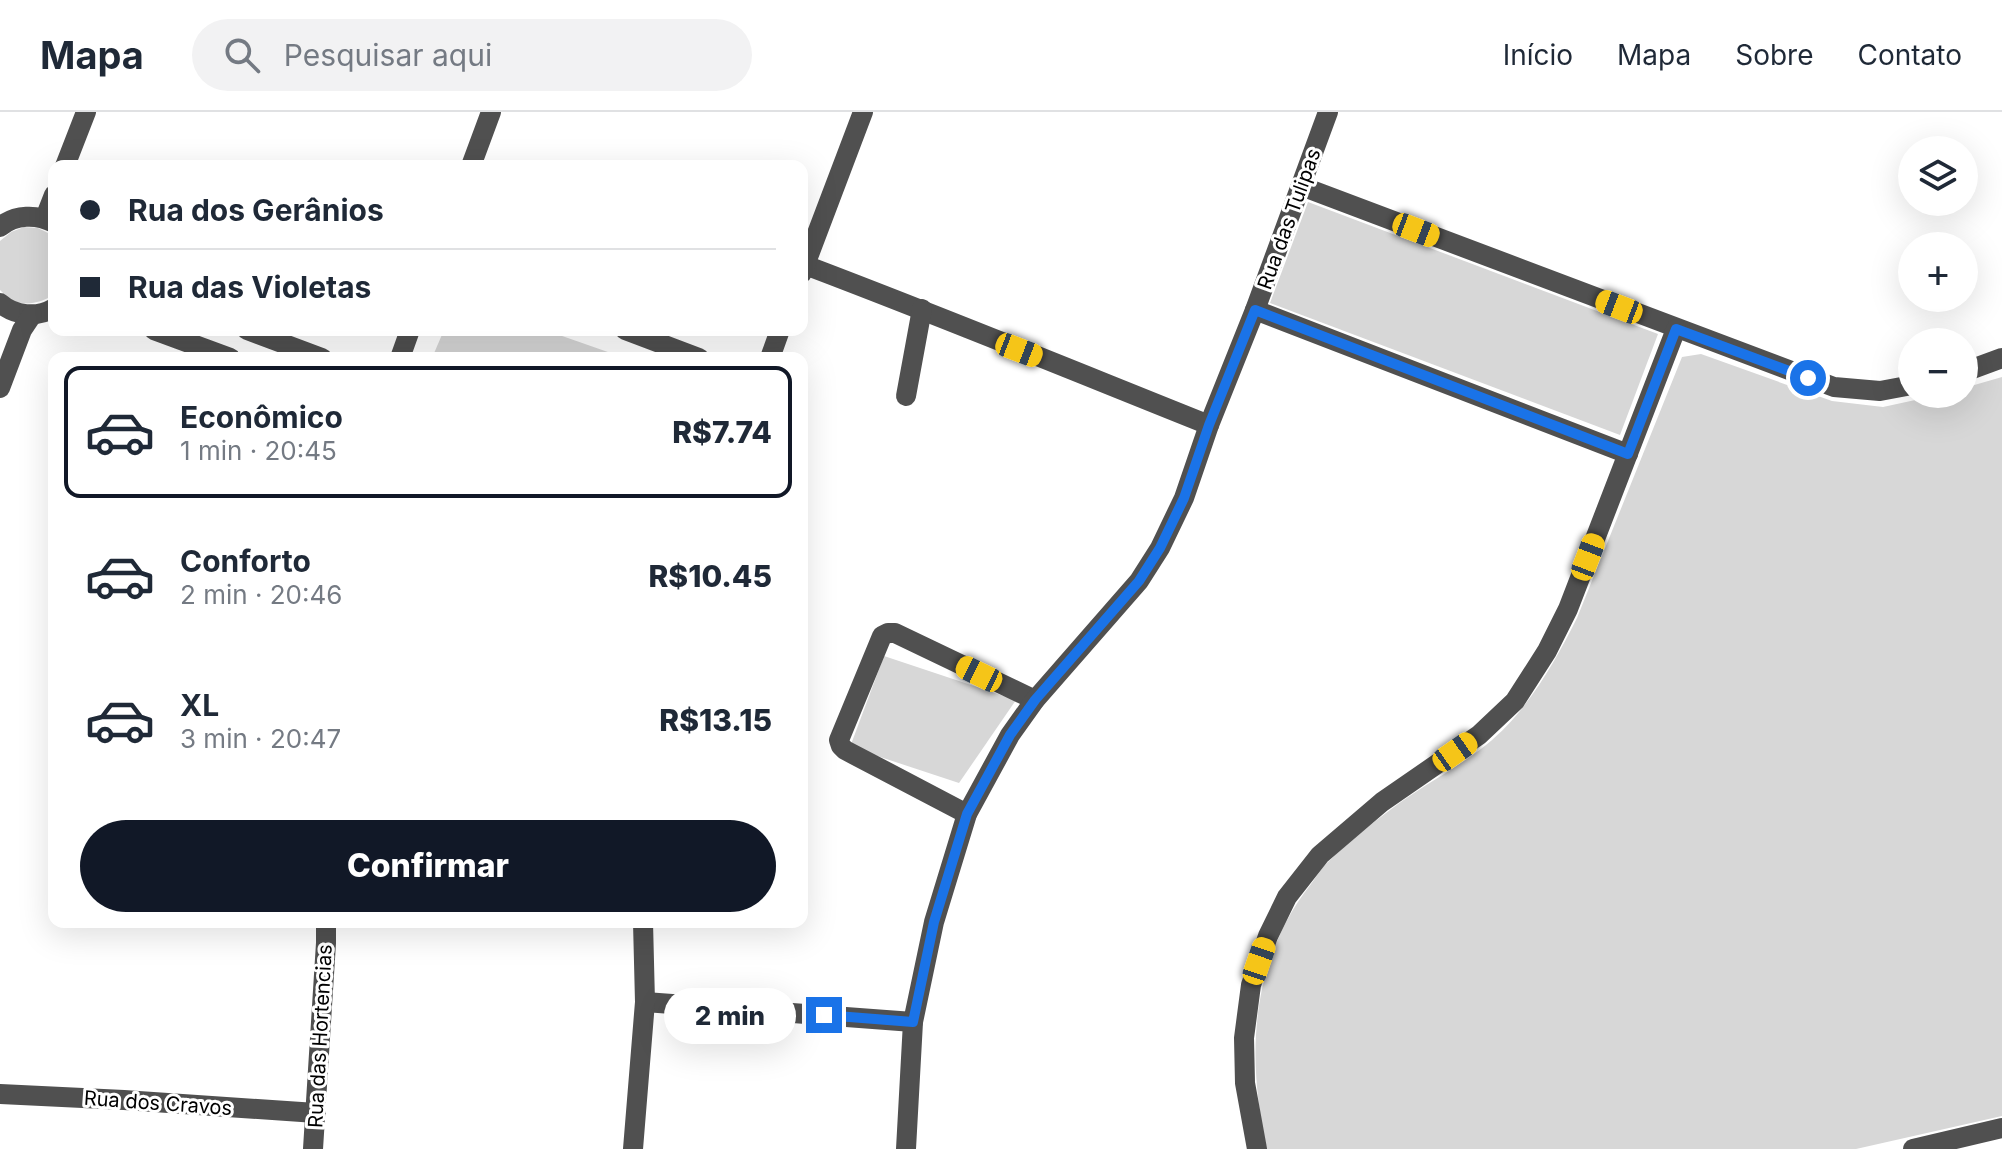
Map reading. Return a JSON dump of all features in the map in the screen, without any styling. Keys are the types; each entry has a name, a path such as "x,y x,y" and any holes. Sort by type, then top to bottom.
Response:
{"street":[{"path":"67,160 86,112"},
{"path":"473,160 491,112"},
{"path":"808,258 863,112"},
{"name":"Rua das Tulipas","path":"906,1149 913,1022 934,922 967,814 1010,735 1035,700 1139,581 1160,548 1184,498 1328,112"},
{"path":"1301,186 1834,387 1880,391 1898,388"},
{"path":"0,227 5,222 25,216 48,221"},
{"path":"808,270 922,309 1209,425"},
{"path":"0,303 8,310 32,315 48,311"},
{"path":"906,396 922,309"},
{"path":"1255,310 1628,454"},
{"path":"0,388 22,330 32,315"},
{"path":"1257,1149 1245,1083 1244,1038 1251,985 1268,936 1287,897 1320,855 1382,802 1479,735 1515,701 1547,651 1568,609 1676,329"},
{"path":"170,336 214,352"},
{"path":"263,336 306,352"},
{"path":"641,336 683,352"},
{"path":"1978,367 2002,358"},
{"path":"967,814 841,746 839,740 882,636 895,633 1035,700"},
{"name":"Rua das Hortencias","path":"313,1149 326,928"},
{"path":"633,1149 645,1002 643,928"},
{"path":"645,1002 913,1022"},
{"name":"Rua dos Cravos","path":"0,1094 316,1113"},
{"path":"1913,1149 2002,1128"}],"shaded area":[{"path":"1308,202 1658,334 1620,435 1270,303"},
{"path":"24,227 38,228 48,233 48,298 33,303 19,302 0,290 0,241"},
{"path":"441,336 562,336 608,352 435,352"},
{"path":"1701,354 1832,401 1883,407 1898,404 1898,408 1978,408 1978,384 2002,377 2002,1116 1856,1149 1267,1149 1256,1080 1258,1011 1275,945 1291,914 1322,869 1344,847 1402,801 1486,745 1526,703 1549,670 1577,618 1682,357"},
{"path":"884,656 1016,700 959,783 850,747"}],"route":[{"path":"824,1015 913,1022 934,922 967,814 1010,735 1035,700 1139,581 1160,548 1184,498 1209,425 1255,310 1628,454 1676,329 1808,378"}]}
